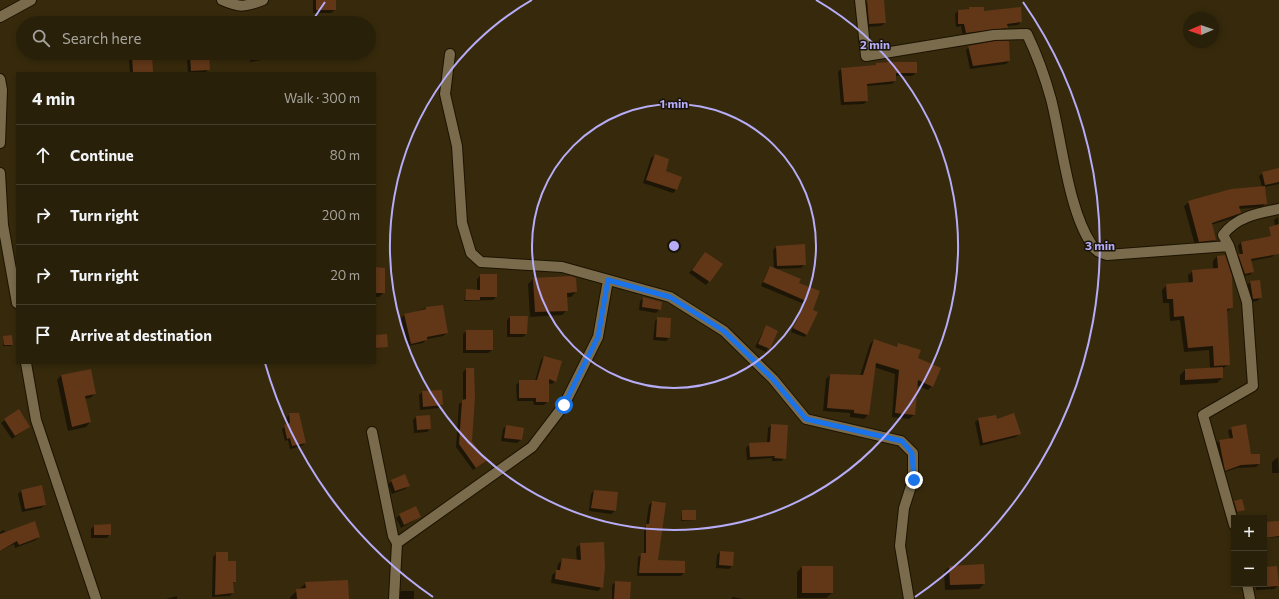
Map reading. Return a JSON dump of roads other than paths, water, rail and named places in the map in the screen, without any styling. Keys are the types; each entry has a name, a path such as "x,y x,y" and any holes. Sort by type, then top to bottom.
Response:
{"street":[{"path":"0,17 32,0"},
{"path":"222,0 235,6 247,7 264,0"},
{"path":"860,0 866,56 994,35 1027,34 1038,57 1051,98 1076,213 1092,246 1099,253 1107,254 1229,246"},
{"path":"450,54 445,94 457,146 462,223 471,253 481,262 562,267 670,297 724,331 773,379 806,419 902,441 912,453 914,480 904,508 900,546 910,599"},
{"path":"0,79 2,90 0,143"},
{"path":"0,173 3,225 16,297"},
{"path":"1231,515 1203,416 1253,386 1247,302 1229,246 1223,235 1237,220 1279,209"},
{"path":"397,543 532,447 564,405 598,337 608,280"},
{"path":"26,364 36,420 96,599"},
{"path":"372,432 393,536 397,543 394,599"},
{"path":"1247,587 1250,599"}]}
